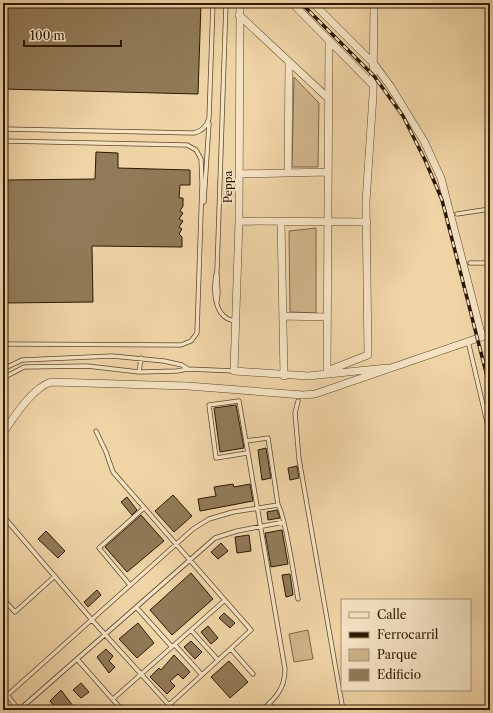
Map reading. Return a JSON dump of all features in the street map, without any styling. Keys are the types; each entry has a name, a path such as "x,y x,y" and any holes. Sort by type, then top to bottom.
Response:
{"street":[{"name":"Peppa","path":"234,371 239,222 240,3"},
{"path":"292,3 374,85"},
{"path":"312,3 374,64 391,87 424,141 441,178 482,337"},
{"path":"327,372 368,355 366,202 374,85 374,3"},
{"path":"239,16 329,99"},
{"path":"327,372 329,40"},
{"path":"288,173 289,62"},
{"path":"239,174 328,172"},
{"path":"239,222 367,222"},
{"path":"280,222 284,376"},
{"path":"283,316 327,317"},
{"path":"3,433 21,408 41,387 56,381 188,386 303,395 315,394 387,368 490,334"},
{"path":"234,371 284,376 387,368"}],"lane":[{"path":"202,211 205,194 213,3"},
{"path":"226,3 217,270 213,286 217,302 224,316 229,320 236,321"},
{"path":"3,129 194,133 205,127 209,118"},
{"path":"3,141 191,146 196,150 201,159 202,211 197,333 192,341 181,345 3,344"},
{"path":"457,214 490,209"},
{"path":"470,263 490,263"},
{"path":"468,341 490,435"},
{"path":"3,369 22,360 101,356 141,358 182,365 188,369"},
{"path":"139,372 141,358"},
{"path":"3,378 24,367 87,366 139,372 177,371 188,369 234,371"},
{"path":"247,453 216,458 209,405 239,401 246,441 285,669 285,678 280,693 262,710"},
{"path":"298,401 295,412 299,459 343,710"},
{"path":"3,516 105,635 169,705 252,630 113,472 96,431"},
{"path":"246,441 268,438 278,505 281,508 284,522 298,599"},
{"path":"3,699 193,529 209,519 233,512 278,505"},
{"path":"130,585 99,548 144,508"},
{"path":"7,695 19,710 215,538 284,522"},
{"path":"3,599 15,612 55,576"},
{"path":"113,699 225,600"},
{"path":"136,607 202,675"},
{"path":"191,630 218,660"},
{"path":"231,648 253,674"},
{"path":"77,659 122,710"},
{"path":"269,704 275,710"}],"green space":[{"path":"294,77 319,103 318,167 292,167"},
{"path":"316,228 316,313 290,312 289,231"},
{"path":"308,630 313,659 294,662 289,634"}],"building":[{"path":"3,3 201,3 198,94 3,89"},
{"path":"96,152 118,153 118,168 190,170 190,185 180,185 179,198 183,198 183,206 180,211 183,213 179,219 183,221 179,227 182,229 179,234 182,237 182,247 92,246 93,302 3,303 3,180 95,179"},
{"path":"236,405 244,448 220,452 214,408"},
{"path":"266,448 271,478 262,480 258,450"},
{"path":"297,466 299,478 290,480 288,468"},
{"path":"233,484 234,487 250,484 253,501 200,511 198,499 216,496 214,487"},
{"path":"173,495 192,516 174,532 155,511"},
{"path":"127,497 137,510 132,515 121,502"},
{"path":"277,510 280,518 268,520 267,512"},
{"path":"141,515 164,541 127,572 105,547"},
{"path":"282,530 288,564 271,567 265,533"},
{"path":"46,531 65,551 58,558 38,539"},
{"path":"249,535 251,551 237,553 235,537"},
{"path":"221,543 228,551 218,559 211,552"},
{"path":"191,573 213,599 172,635 150,610"},
{"path":"290,574 293,595 286,597 282,575"},
{"path":"97,590 101,595 88,607 84,602"},
{"path":"224,613 235,623 230,628 219,618"},
{"path":"138,623 154,643 137,658 119,639"},
{"path":"208,626 218,638 211,644 201,632"},
{"path":"191,641 202,652 195,659 184,647"},
{"path":"106,649 113,656 109,661 115,667 109,673 97,657"},
{"path":"174,655 190,672 183,679 178,674 170,681 175,686 167,694 150,677 159,668 161,670"},
{"path":"229,661 248,682 230,698 211,677"},
{"path":"81,683 89,692 81,698 73,690"},
{"path":"61,690 73,706 68,710 57,710 50,701"}],"railway":[{"path":"301,3 374,76 403,116 425,160 442,200 490,388"}]}
